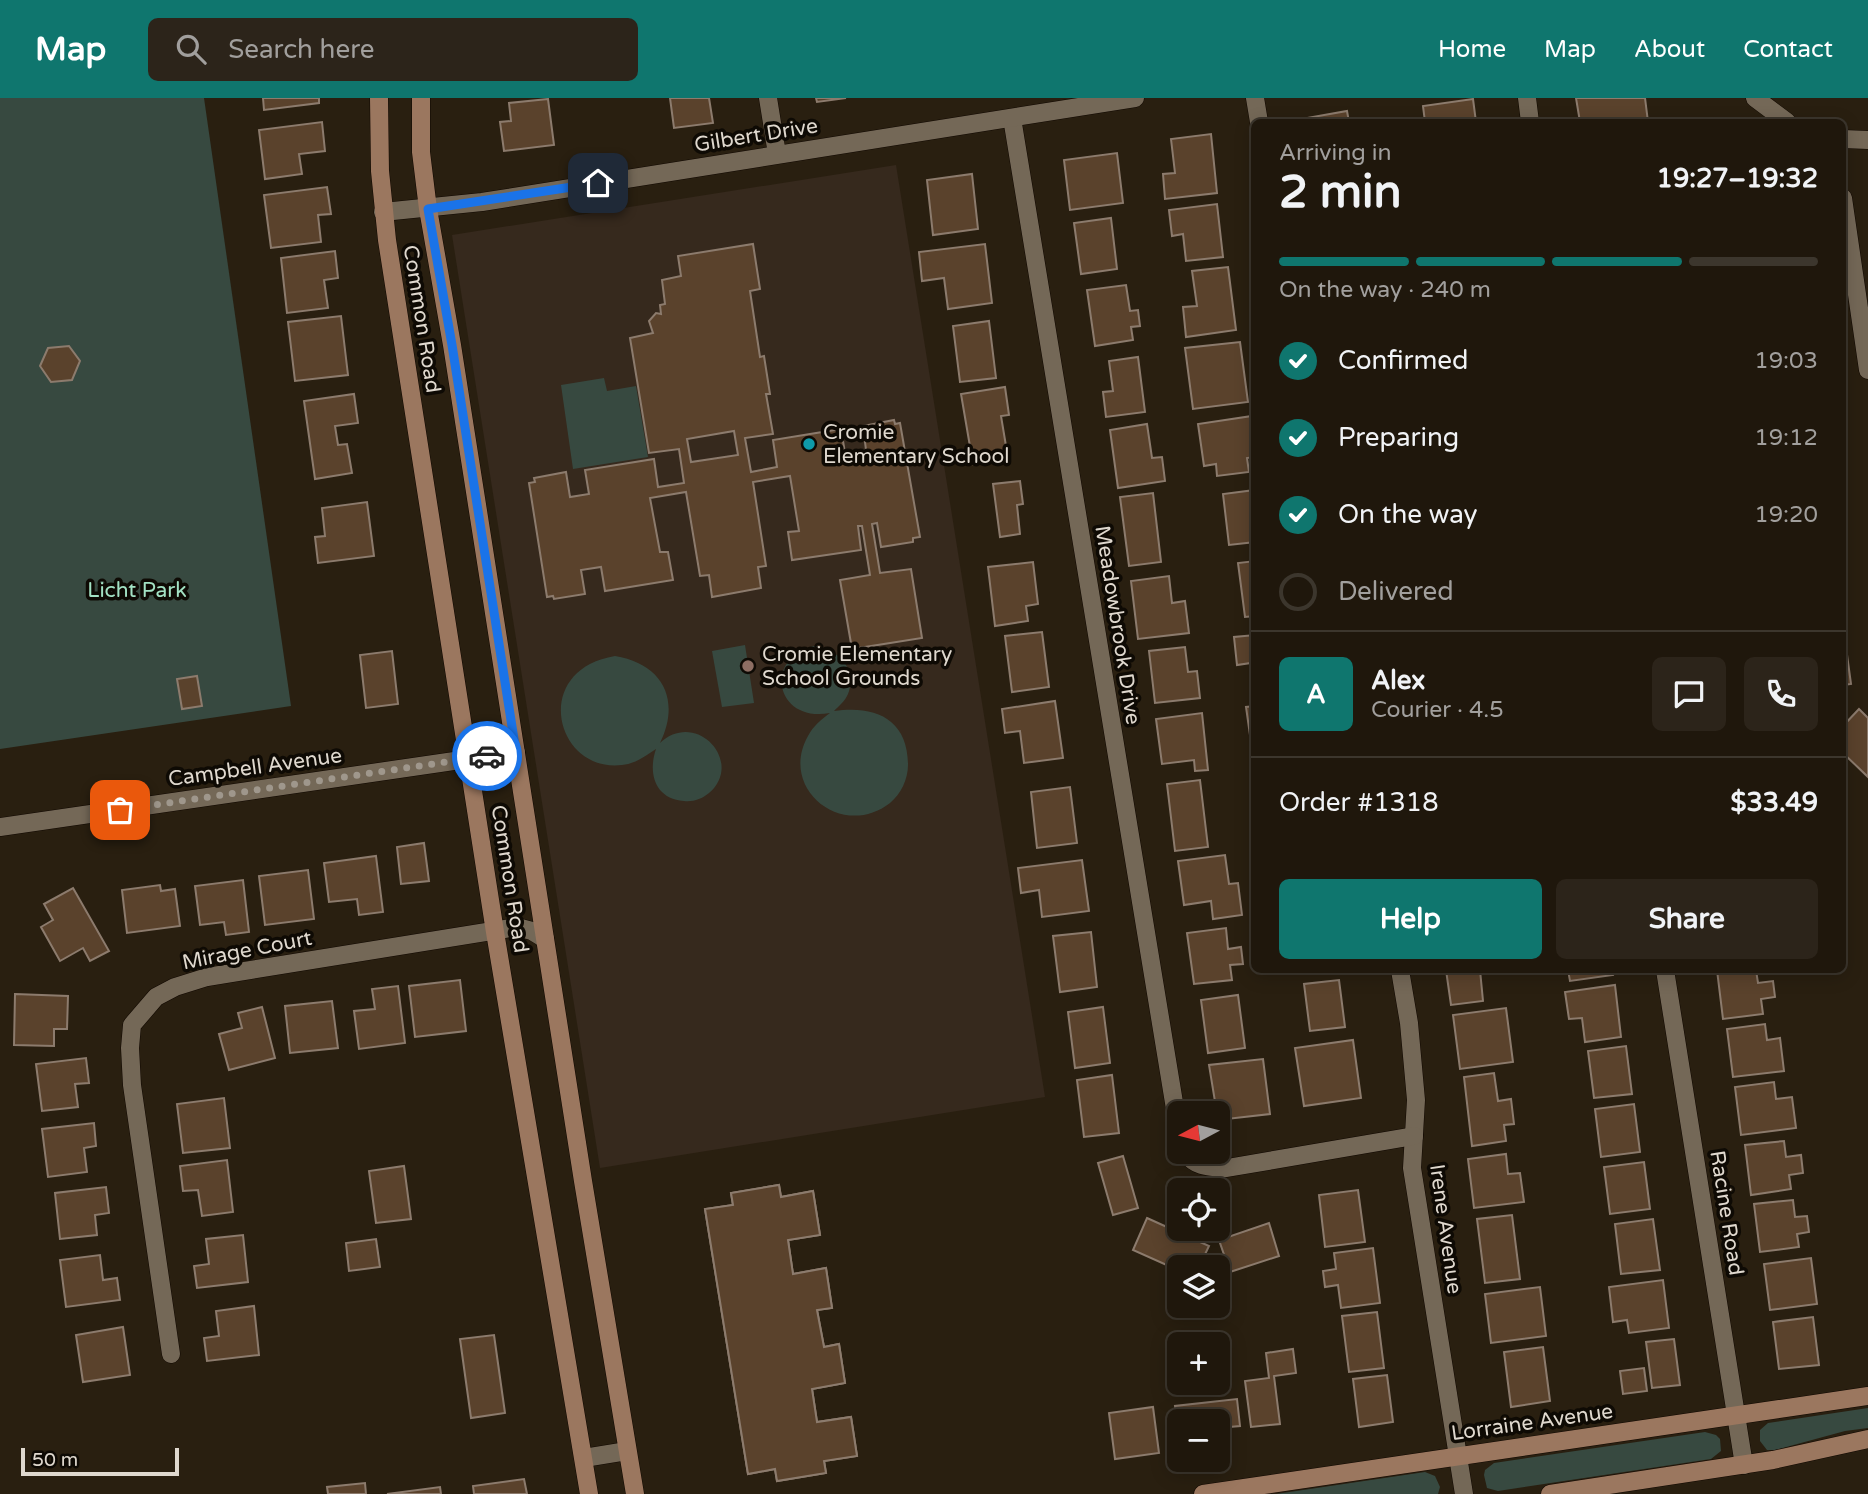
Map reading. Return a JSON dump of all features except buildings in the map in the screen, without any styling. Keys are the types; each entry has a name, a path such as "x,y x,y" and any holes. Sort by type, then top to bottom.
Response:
{"street":[{"name":"Common Road","path":"379,98 383,212 495,932 589,1494"},
{"name":"Common Road","path":"421,98 421,152 428,209 635,1494"},
{"path":"768,98 777,154"},
{"name":"Gilbert Drive","path":"383,212 428,209 1012,118 1080,102 1135,98"},
{"path":"1255,98 1258,119"},
{"path":"1527,98 1530,119"},
{"path":"1755,98 1783,119"},
{"name":"Meadowbrook Drive","path":"1012,118 1174,1101"},
{"path":"1846,139 1868,140"},
{"path":"1846,219 1868,370"},
{"name":"Campbell Avenue","path":"0,827 516,752"},
{"name":"Mirage Court","path":"171,1354 132,1085 132,1025 141,1013 156,997 175,987 207,977 517,927 532,931 545,939"},
{"name":"Irene Avenue","path":"1401,973 1409,1023 1416,1100 1412,1168 1464,1494"},
{"name":"Racine Road","path":"1665,973 1744,1465"},
{"path":"1198,1164 1227,1168 1414,1136"},
{"name":"Lorraine Avenue","path":"1203,1494 1868,1396"},
{"path":"1550,1494 1744,1465 1867,1443"},
{"path":"583,1458 627,1451"}],"shaded area":[{"name":"Cromie Elementary School Grounds","path":"896,165 1045,1097 600,1168 452,235"}],"green space":[{"name":"Licht Park","path":"0,98 204,98 291,706 0,749"},
{"path":"604,378 607,391 636,386 648,457 573,469 561,385"},
{"path":"745,645 754,703 722,707 712,651"},
{"path":"814,646 838,656 848,668 848,694 834,711 862,710 875,713 886,718 902,736 908,765 905,781 901,791 890,803 872,813 853,816 835,812 820,803 808,790 802,774 801,756 808,736 830,713 811,713 797,708 787,699 782,688 782,675 787,663 798,653"},
{"path":"615,656 645,667 663,686 669,712 660,743 674,734 688,732 701,736 712,744 722,767 719,781 709,793 697,800 687,801 666,795 660,790 653,775 656,749 627,764 599,763 581,753 568,738 562,719 562,699 571,680 588,665"},
{"path":"1868,1408 1868,1428 1845,1431 1775,1450 1767,1450 1760,1441 1760,1430 1768,1423"},
{"path":"1705,1432 1720,1439 1721,1451 1711,1459 1498,1491 1487,1488 1484,1475 1485,1470 1494,1463"},
{"path":"1425,1472 1435,1476 1440,1487 1438,1494 1276,1494"}],"way so far":[{"path":"120,810 487,756"}],"place":[{"name":"Cromie Elementary School","path":"809,444"},
{"name":"Cromie Elementary School Grounds","path":"748,666"}],"route":[{"path":"487,756 516,752 428,209 598,183"}]}
